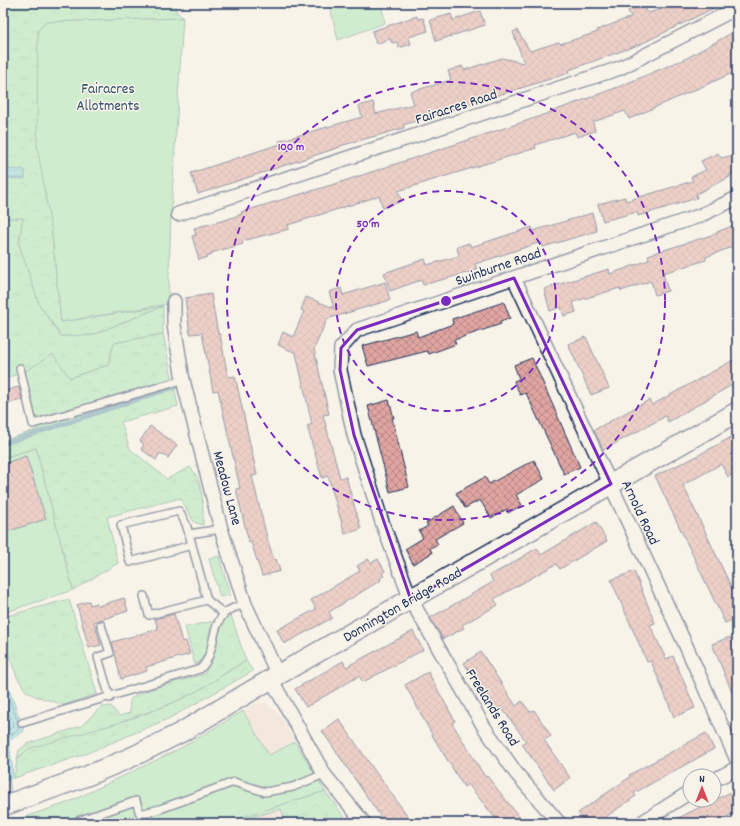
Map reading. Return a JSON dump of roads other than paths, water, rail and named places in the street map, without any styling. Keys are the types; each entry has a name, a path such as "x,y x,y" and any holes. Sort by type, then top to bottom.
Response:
{"main road":[{"name":"Donnington Bridge Road","path":"3,806 62,786 134,756 168,739 737,412"}],"street":[{"name":"Fairacres Road","path":"178,214 620,68 737,8"},
{"name":"Swinburne Road","path":"411,600 354,435 340,370 341,348 358,330 699,216 737,198"},
{"name":"Arnold Road","path":"514,278 611,484 737,760"},
{"name":"Meadow Lane","path":"174,302 174,325 183,380 221,529 245,604 275,677 324,774 364,823"},
{"name":"Freelands Road","path":"411,600 484,727 516,773 559,823"},
{"path":"722,776 737,768"},
{"path":"641,823 682,797"}],"lane":[{"path":"20,368 33,424 183,380"},
{"path":"192,546 130,562 121,526 179,511 186,524 207,600 223,613"},
{"path":"189,534 221,529"},
{"path":"144,596 149,615 207,600"},
{"path":"22,723 110,698 200,669 206,663 223,613 245,604"},
{"path":"101,624 110,653 98,657 110,698"},
{"path":"72,823 136,801 140,814 160,809 234,782 265,792 293,787 324,774"}],"water":[{"path":"3,169 25,170 25,179 3,178"},
{"path":"3,672 24,731 9,741 19,823 3,823"}],"waterway":[{"path":"3,444 178,386"}],"park label":[{"name":"Fairacres Allotments","path":"108,96"}]}
